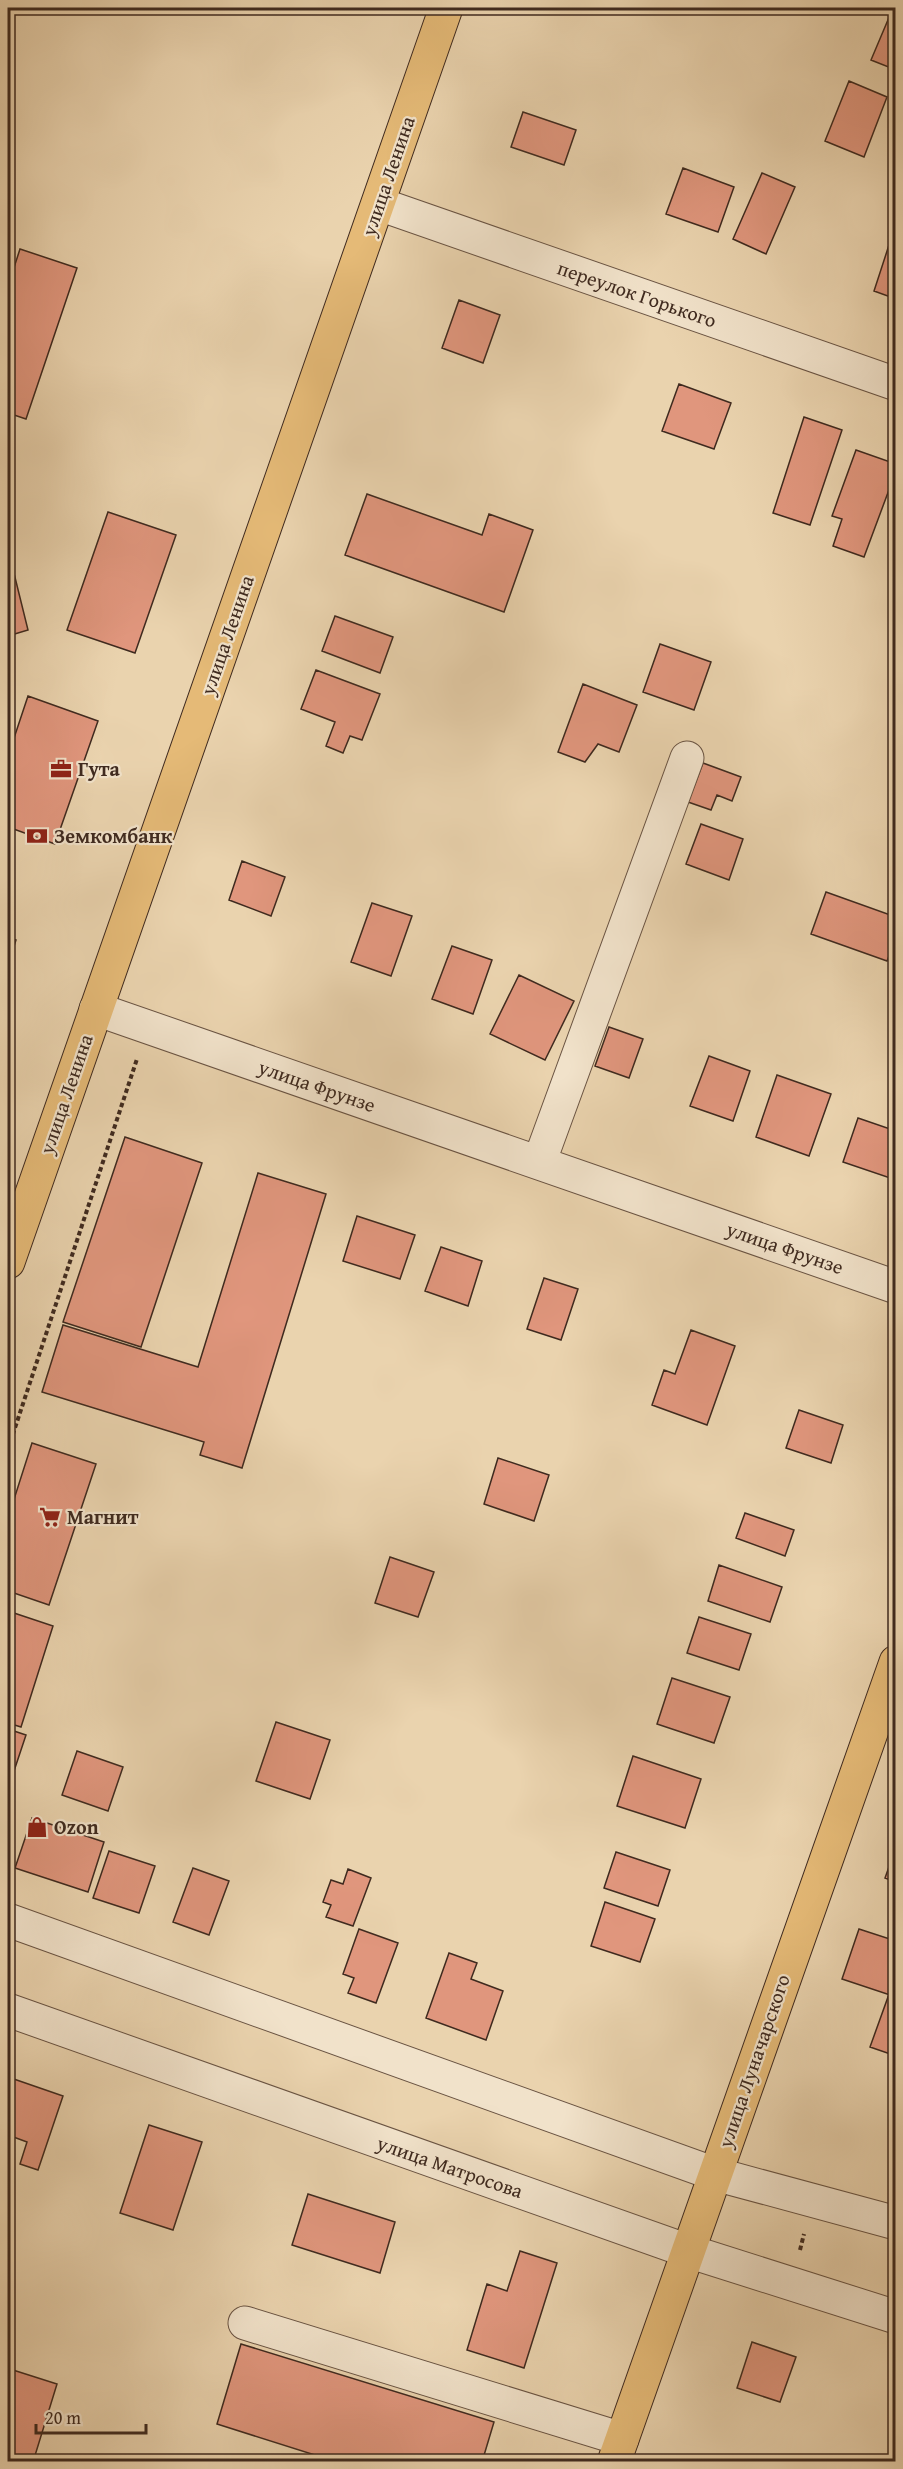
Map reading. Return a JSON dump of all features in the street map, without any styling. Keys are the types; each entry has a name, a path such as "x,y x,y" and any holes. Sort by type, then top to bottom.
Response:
{"main road":[{"name":"улица Ленина","path":"8,1262 446,8"},
{"name":"улица Луначарского","path":"618,2450 896,1662"}],"street":[{"name":"переулок Горького","path":"379,204 896,384"},
{"path":"539,1163 687,758"},
{"name":"улица Фрунзе","path":"96,1009 896,1287"},
{"path":"8,1920 715,2174 896,2223"},
{"name":"улица Матросова","path":"8,2010 688,2251 896,2317"},
{"path":"245,2323 618,2450"}],"path":[{"path":"8,1449 148,1027"},
{"path":"792,2284 813,2201"}],"building":[{"path":"893,8 896,8 896,70 871,60"},
{"path":"849,81 887,97 864,157 825,141"},
{"path":"523,112 576,130 564,165 511,147"},
{"path":"683,168 734,187 718,232 666,214"},
{"path":"762,173 795,187 766,254 733,239"},
{"path":"889,245 896,247 896,299 874,291"},
{"path":"20,249 77,268 26,419 8,413 8,286"},
{"path":"459,300 500,315 483,363 442,348"},
{"path":"679,384 731,403 714,449 662,431"},
{"path":"804,417 842,430 810,525 773,513"},
{"path":"856,450 896,464 896,471 864,557 833,546 842,519 832,516"},
{"path":"367,494 482,535 489,514 533,530 504,612 345,555"},
{"path":"896,505 896,524 889,521"},
{"path":"108,512 176,535 135,653 67,630"},
{"path":"8,549 28,630 8,636"},
{"path":"335,616 393,637 380,673 322,651"},
{"path":"660,644 711,662 694,710 643,692"},
{"path":"316,670 380,694 362,740 350,736 343,753 326,746 335,722 301,709"},
{"path":"583,684 637,705 619,752 598,744 585,762 558,752"},
{"path":"28,696 98,721 55,844 8,827 8,756"},
{"path":"703,763 741,777 732,801 717,795 711,810 688,802"},
{"path":"701,824 743,839 729,880 686,864"},
{"path":"242,861 285,877 271,916 229,900"},
{"path":"826,892 896,917 896,938 887,961 811,934"},
{"path":"372,903 412,916 391,976 351,962"},
{"path":"8,937 16,940 8,965"},
{"path":"452,946 492,960 473,1014 432,999"},
{"path":"519,975 574,1001 545,1060 490,1034"},
{"path":"609,1027 643,1039 629,1078 595,1066"},
{"path":"709,1056 750,1071 733,1121 690,1106"},
{"path":"777,1075 831,1094 809,1156 756,1137"},
{"path":"858,1118 896,1131 896,1180 843,1162"},
{"path":"125,1137 202,1163 141,1347 63,1322"},
{"path":"258,1173 326,1194 242,1468 200,1455 204,1442 42,1392 63,1325 198,1367"},
{"path":"357,1216 415,1235 400,1279 343,1261"},
{"path":"441,1247 482,1261 468,1306 425,1291"},
{"path":"544,1278 578,1289 561,1340 527,1329"},
{"path":"691,1330 735,1346 707,1425 652,1405 664,1370 675,1374"},
{"path":"799,1410 843,1425 831,1463 786,1448"},
{"path":"32,1443 96,1464 49,1605 8,1591 8,1518"},
{"path":"498,1458 549,1475 534,1521 484,1504"},
{"path":"745,1513 794,1530 785,1556 736,1538"},
{"path":"390,1557 434,1572 418,1617 375,1603"},
{"path":"719,1565 782,1587 770,1622 708,1601"},
{"path":"8,1611 53,1626 21,1727 8,1723"},
{"path":"699,1617 751,1634 739,1670 687,1653"},
{"path":"672,1678 730,1697 714,1743 657,1724"},
{"path":"276,1722 330,1740 310,1799 256,1781"},
{"path":"8,1729 26,1735 14,1771 8,1769"},
{"path":"77,1751 123,1767 108,1811 62,1795"},
{"path":"633,1756 701,1779 685,1828 617,1806"},
{"path":"896,1797 896,1817 889,1815"},
{"path":"32,1818 104,1842 88,1892 15,1868"},
{"path":"896,1847 896,1882 885,1878"},
{"path":"109,1851 155,1866 139,1913 93,1898"},
{"path":"616,1852 670,1870 658,1906 604,1888"},
{"path":"193,1868 229,1881 209,1935 173,1922"},
{"path":"348,1869 371,1878 353,1926 326,1917 331,1905 323,1902 331,1880 343,1884"},
{"path":"605,1902 655,1919 640,1962 591,1946"},
{"path":"359,1929 398,1943 376,2003 348,1993 354,1978 343,1974"},
{"path":"859,1929 896,1941 896,1997 842,1979"},
{"path":"449,1953 477,1963 471,1979 503,1991 486,2040 426,2018"},
{"path":"888,1997 896,1999 896,2056 870,2047"},
{"path":"8,2077 63,2096 38,2170 20,2164 27,2142 8,2135"},
{"path":"149,2125 202,2142 173,2230 120,2213"},
{"path":"308,2194 395,2222 380,2273 292,2245"},
{"path":"520,2251 557,2263 524,2368 467,2350 487,2284 507,2291"},
{"path":"752,2342 796,2357 780,2402 737,2388"},
{"path":"241,2344 494,2422 482,2462 337,2462 217,2424"},
{"path":"13,2370 57,2384 33,2462 8,2462 8,2388"}],"place":[{"name":"Гута","path":"61,769"},
{"name":"Земкомбанк","path":"37,836"},
{"name":"Магнит","path":"50,1517"},
{"name":"Ozon","path":"37,1827"}]}
